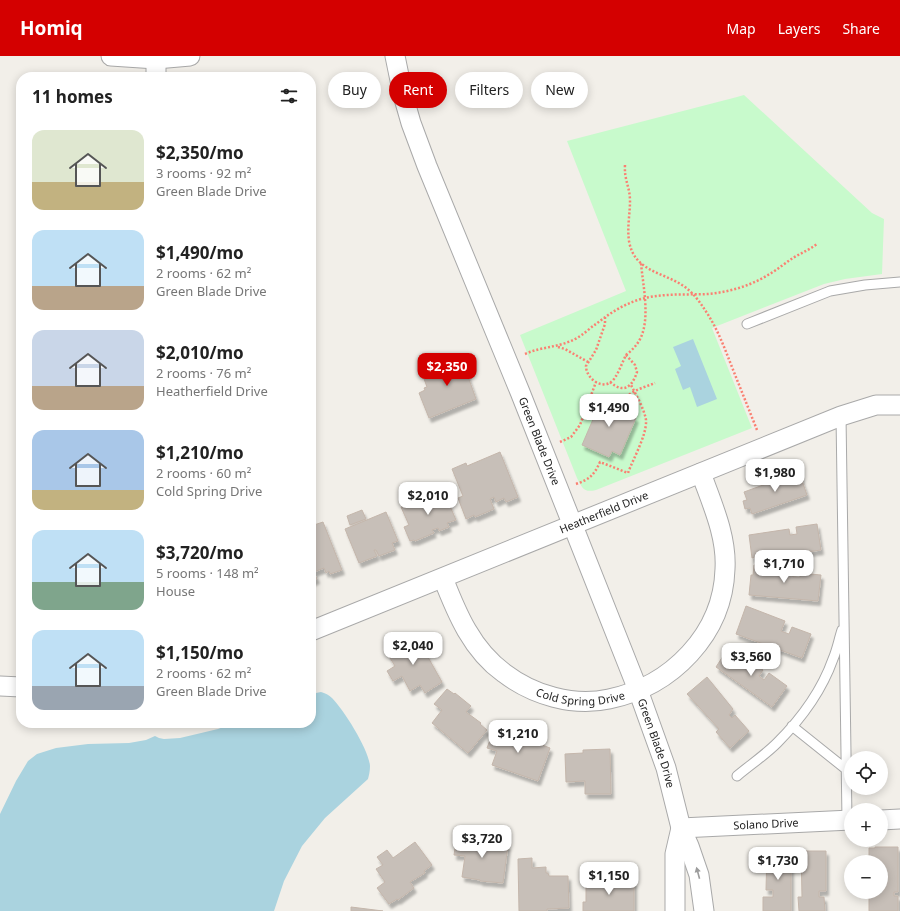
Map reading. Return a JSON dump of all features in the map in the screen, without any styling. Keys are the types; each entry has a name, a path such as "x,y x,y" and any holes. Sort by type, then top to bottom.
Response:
{"street":[{"path":"111,56 156,68 190,56"},
{"name":"Green Blade Drive","path":"395,56 403,95 411,123 427,166 520,392 638,690 666,768 681,828 699,875 704,911"},
{"name":"Heatherfield Drive","path":"316,629 841,416 876,405 900,405"},
{"name":"Cold Spring Drive","path":"442,578 460,618 471,638 482,653 492,663 516,682 538,693 578,701 609,699 638,690 664,676 688,657 705,634 719,603 724,584 725,553 720,527 700,473"},
{"path":"0,686 16,687"},
{"path":"888,820 900,819"},
{"name":"Solano Drive","path":"681,828 844,820"},
{"name":"Green Blade Drive","path":"675,911 675,854 681,828"}],"lane":[{"path":"747,324 830,291 865,285 900,282"},
{"path":"841,416 847,751"},
{"path":"737,776 776,744 792,726 813,697 833,659 844,621"},
{"path":"792,726 844,768"}],"path":[{"path":"625,165 624,177 630,200 628,225 629,242 632,250 641,263 650,270 683,286 705,309 715,327 757,430"},
{"path":"523,354 539,349 558,346 578,338 620,307 646,298 670,294 708,294 733,290 751,284 769,274 795,256 808,251 817,244"},
{"path":"605,317 596,350 588,362 586,370 592,380 606,383 615,378 626,355 638,343 645,327 646,298 641,263"},
{"path":"558,346 588,362"},
{"path":"610,382 616,387 620,388 625,388 630,385 637,372 635,366 626,355"},
{"path":"558,443 571,437 580,425 596,382"},
{"path":"622,404 624,398 655,383"},
{"path":"575,485 594,475 600,462 628,473 646,428 646,418 630,385"}],"green space":[{"path":"744,95 872,213 884,219 882,274 845,279 824,284 712,328 752,428 596,490 586,490 582,487 577,478 520,335 626,291 567,141"}],"water":[{"path":"693,339 717,399 697,407 690,387 683,390 675,369 681,366 673,347"},
{"path":"321,692 327,694 343,711 361,741 369,759 369,774 368,779 325,818 302,846 284,881 274,911 0,911 0,814 16,781 28,761 37,754 56,748 88,744 129,743 146,740 155,736 164,739 180,738 220,728 316,728 316,693"}],"building":[{"path":"460,354 476,399 429,418 419,393 427,387 423,376 435,371 432,365"},
{"path":"603,396 630,408 627,414 636,418 620,455 612,451 609,457 582,445"},
{"path":"500,452 518,497 506,502 504,498 496,502 494,497 490,499 494,509 466,519 458,498 463,496 452,469 466,463 467,466"},
{"path":"799,472 807,495 752,514 750,508 745,509 743,501 747,500 744,492"},
{"path":"443,490 456,520 447,523 449,527 439,531 438,528 432,530 434,533 415,541 410,541 404,527 409,525 401,507"},
{"path":"362,510 366,519 350,525 347,516"},
{"path":"386,512 398,541 392,543 395,550 379,556 376,550 374,550 377,556 359,563 345,529"},
{"path":"323,522 342,570 330,574 329,571 326,573 324,568 316,571 316,524"},
{"path":"817,524 821,550 759,559 756,557 752,558 749,535 789,529 790,535 797,534 796,527"},
{"path":"754,565 794,569 793,577 800,577 800,573 821,575 818,601 749,595 751,575 753,575"},
{"path":"746,606 785,621 781,631 789,634 792,627 811,634 802,658 736,634"},
{"path":"414,636 418,644 420,643 442,682 425,693 420,685 410,691 402,676 393,681 387,671 395,666 387,653"},
{"path":"730,648 763,670 759,676 764,680 769,673 787,686 772,707 716,667"},
{"path":"707,677 733,709 729,715 732,718 735,715 749,731 730,748 716,732 719,729 687,694"},
{"path":"447,689 454,694 455,693 471,706 466,712 481,723 480,724 487,730 468,753 432,723 442,710 434,704"},
{"path":"495,727 525,736 524,738 550,748 538,781 492,765 497,751 487,748"},
{"path":"610,749 611,794 585,794 585,781 566,782 565,754 583,753 583,750"},
{"path":"457,835 470,837 470,840 508,845 503,883 480,881 462,877 465,856 454,855"},
{"path":"415,842 432,865 424,871 425,873 410,882 414,888 398,900 397,899 389,904 377,888 385,882 376,869 383,865 377,857 387,850 393,858"},
{"path":"898,847 898,892 894,892 894,896 898,896 898,911 869,911 869,899 888,899 888,855 869,855 869,848"},
{"path":"767,850 789,850 789,856 791,856 791,911 763,911 763,897 773,897 773,890 766,890"},
{"path":"801,851 826,851 826,891 819,891 819,897 824,897 825,911 799,911 798,897 802,897"},
{"path":"532,858 532,868 546,867 546,873 548,873 549,876 568,876 569,908 547,909 547,911 519,911 518,859"},
{"path":"594,875 606,875 606,882 634,881 634,911 583,911 583,902 586,902 586,883 594,882"},
{"path":"351,907 383,911 351,911"}]}
